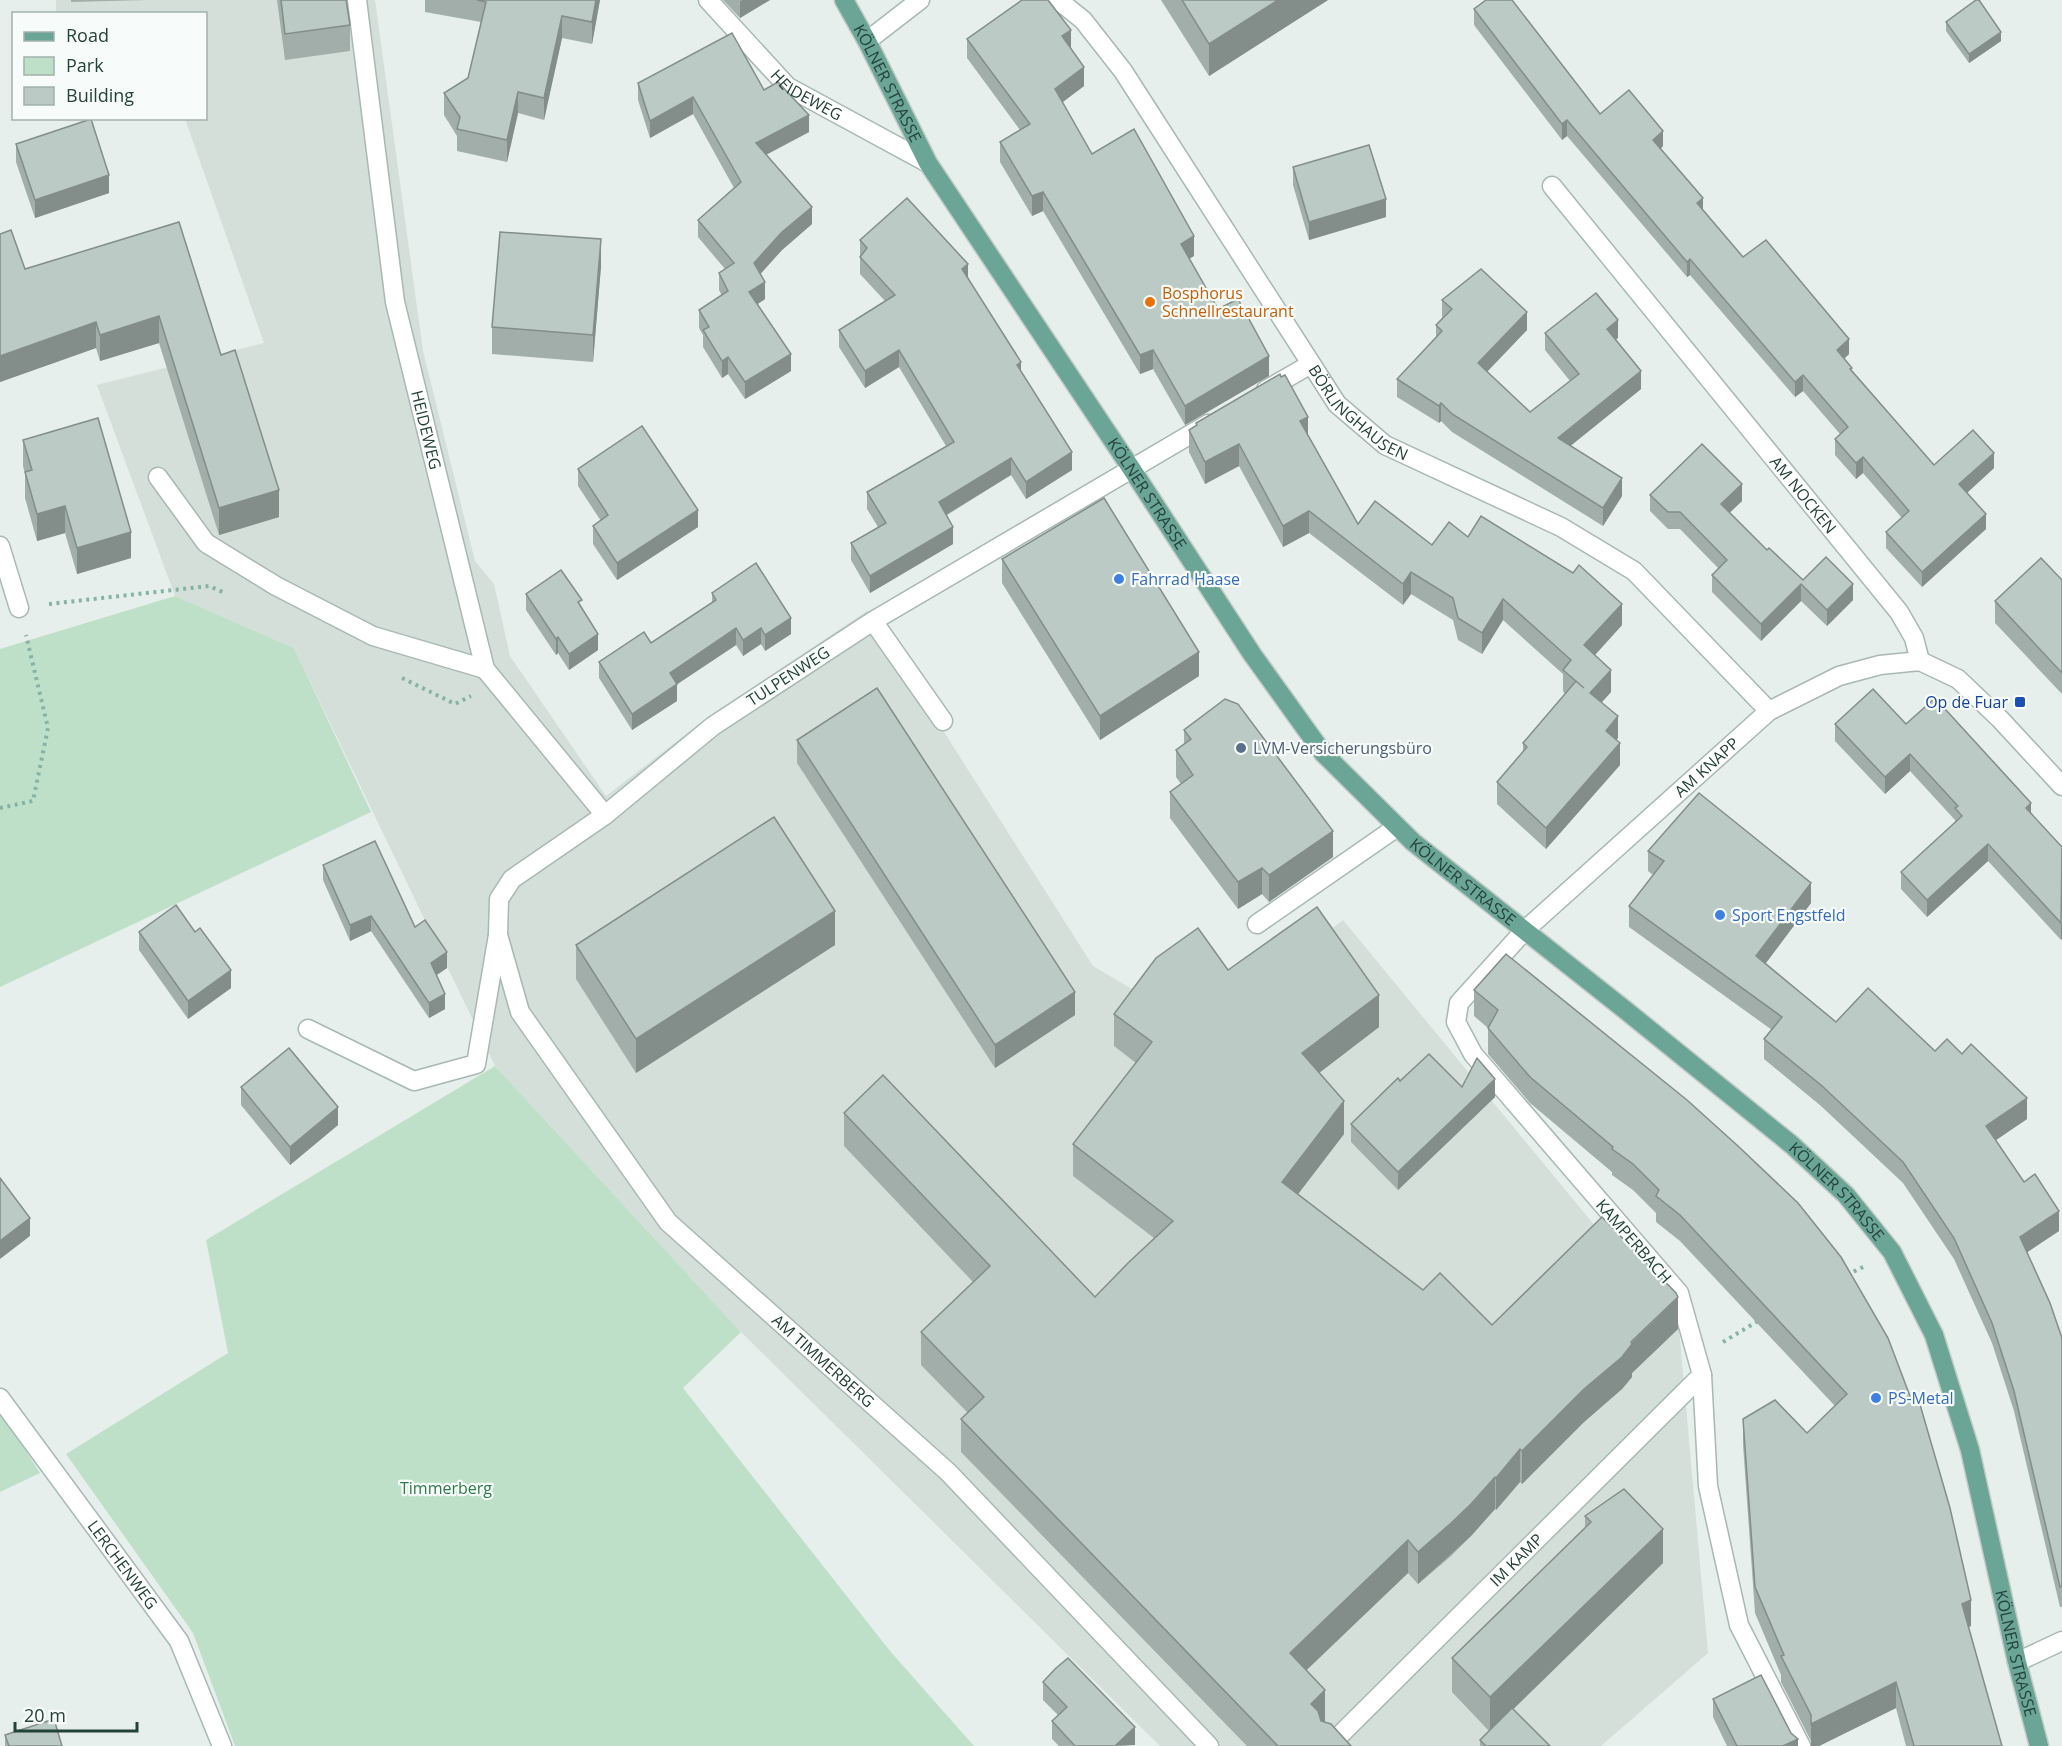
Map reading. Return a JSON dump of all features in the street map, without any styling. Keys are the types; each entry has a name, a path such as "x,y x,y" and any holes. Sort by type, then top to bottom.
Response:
{"main road":[{"name":"KÖLNER STRASSE","path":"844,0 928,162 1252,654 1323,753 1397,827 1792,1145 1846,1195 1892,1252 1934,1335 1970,1450 2017,1662 2039,1746"}],"street":[{"name":"HEIDEWEG","path":"357,0 395,302 485,669 605,815"},
{"name":"HEIDEWEG","path":"708,0 788,87 928,162"},
{"path":"867,41 920,0"},
{"name":"BÖRLINGHAUSEN","path":"1058,0 1083,20 1123,71 1337,404 1385,446 1561,527 1634,571 1769,711"},
{"name":"AM NOCKEN","path":"1552,186 1899,612 1914,638 1920,662"},
{"path":"1251,399 1311,364"},
{"name":"TULPENWEG","path":"498,935 499,899 513,879 605,815 713,726 873,621 1221,416"},
{"path":"158,477 206,543 276,586 373,636 485,669"},
{"path":"0,546 19,608"},
{"path":"873,621 943,721"},
{"path":"1920,662 1959,679 2062,786"},
{"name":"AM KNAPP","path":"1524,931 1769,711 1839,676 1880,665 1920,662"},
{"path":"1257,924 1397,827"},
{"name":"KAMPERBACH","path":"1524,931 1459,1003 1456,1022 1473,1054 1678,1293 1702,1375 1708,1486 1739,1625 1801,1746"},
{"path":"308,1029 414,1081 476,1064 498,935"},
{"name":"AM TIMMERBERG","path":"498,935 520,1012 668,1222 948,1472 1209,1746"},
{"name":"IM KAMP","path":"1329,1746 1702,1375"},
{"name":"LERCHENWEG","path":"0,1398 179,1641 222,1746"},
{"path":"2017,1662 2062,1641"}],"path":[{"path":"0,808 33,801 48,728 19,608 209,586 231,596"},
{"path":"391,673 455,704 497,683"},
{"path":"1840,1278 1892,1252"},
{"path":"1748,1326 1758,1321"}],"shaded area":[{"path":"56,0 375,0 423,351 475,561 494,584 510,656 606,796 708,717 867,611 1093,966 1200,1029 1343,920 1679,1328 1708,1653 1601,1746 1160,1746 741,1332 495,1066 294,648 175,596 97,385 264,343 185,120 207,120 207,12 56,12"}],"green space":[{"path":"175,596 294,648 371,812 0,987 0,649"},
{"name":"Timmerberg","path":"495,1066 741,1332 683,1388 890,1651 974,1746 235,1746 193,1633 66,1454 228,1353 206,1240"},
{"path":"0,1411 40,1473 0,1492"}],"building":[{"path":"281,0 346,0 350,25 285,34"},
{"path":"477,0 596,0 592,22 562,16 544,98 518,92 507,140 457,129 460,117 444,93 468,78 486,2"},
{"path":"1022,0 1048,0 1071,30 1062,36 1084,67 1055,89 1092,154 1134,129 1194,236 1181,244 1218,309 1238,299 1269,356 1185,406 1153,350 1140,355 1043,192 1032,196 1000,142 1030,124 967,39"},
{"path":"1182,0 1278,0 1209,44"},
{"path":"1486,0 1512,0 1600,114 1629,90 1663,131 1653,140 1703,198 1697,203 1743,257 1766,240 1849,339 1837,350 1852,368 1850,369 1934,465 1973,430 1994,453 1959,484 1986,514 1922,572 1886,532 1909,511 1863,457 1856,463 1835,439 1848,427 1803,375 1795,382 1690,259 1687,262 1567,120 1562,124 1474,9"},
{"path":"1979,0 2001,32 1969,54 1946,22"},
{"path":"732,33 764,90 778,82 809,115 756,143 812,207 782,232 754,263 765,282 749,292 791,354 745,382 728,357 722,361 703,330 709,327 699,310 728,291 719,273 734,263 698,220 741,182 693,97 650,121 638,83"},
{"path":"91,120 109,175 35,200 16,144"},
{"path":"1369,145 1386,199 1309,222 1293,167"},
{"path":"907,198 968,264 962,269 1021,362 1017,365 1072,452 1026,482 1011,458 939,502 953,527 870,576 851,543 886,523 867,492 954,442 899,350 865,371 839,330 895,295 860,257 867,248 860,240"},
{"path":"179,222 221,355 235,350 279,490 219,508 159,316 100,335 96,322 0,356 0,234 11,230 25,269"},
{"path":"500,232 601,239 593,335 492,327"},
{"path":"1481,269 1527,312 1478,363 1530,412 1579,374 1545,333 1596,293 1618,320 1607,329 1641,371 1558,438 1622,478 1603,508 1452,414 1441,403 1439,406 1397,379 1442,331 1436,325 1452,309 1442,300"},
{"path":"1280,374 1281,377 1285,375 1308,417 1300,421 1358,524 1375,501 1432,545 1449,522 1468,537 1481,516 1573,573 1579,565 1622,604 1584,645 1611,670 1590,693 1618,716 1606,731 1620,743 1546,828 1497,782 1527,747 1523,743 1576,681 1563,670 1571,660 1503,599 1482,633 1458,618 1453,598 1411,572 1403,584 1309,511 1283,526 1239,444 1205,462 1189,430 1197,425 1196,423"},
{"path":"98,418 131,532 77,548 65,506 37,514 25,472 32,470 23,440"},
{"path":"642,426 698,510 617,563 593,526 608,515 578,469"},
{"path":"1702,444 1742,484 1721,504 1767,550 1769,548 1803,580 1826,557 1853,584 1827,610 1801,584 1761,624 1712,575 1727,560 1680,512 1668,512 1650,495"},
{"path":"1104,498 1199,652 1100,716 1002,559"},
{"path":"2041,558 2062,580 2062,673 1995,601"},
{"path":"756,563 791,618 765,635 761,628 743,640 736,628 670,673 677,684 632,714 599,662 644,632 651,643 716,600 712,593"},
{"path":"561,570 582,600 578,602 598,634 569,654 558,637 556,639 526,594"},
{"path":"877,688 1075,992 995,1045 797,740"},
{"path":"1873,689 1906,724 1935,698 2031,803 2026,808 2062,847 2061,923 1988,844 1927,900 1901,872 1962,816 1955,808 1958,806 1910,754 1885,777 1835,724"},
{"path":"1225,699 1238,704 1333,831 1269,875 1262,868 1238,882 1170,792 1193,775 1176,750 1191,739 1184,730"},
{"path":"1699,793 1811,883 1756,956 1836,1022 1868,988 1935,1051 1947,1039 1962,1054 1971,1044 2027,1098 1986,1126 2024,1182 2035,1174 2059,1211 2020,1237 2050,1303 2062,1338 2062,1586 2060,1587 2014,1391 1992,1323 1954,1238 1903,1162 1821,1085 1764,1039 1782,1017 1629,906 1664,861 1648,851"},
{"path":"774,817 835,911 636,1039 576,945"},
{"path":"375,841 415,927 425,920 447,952 431,963 445,994 429,1003 371,916 350,925 323,865"},
{"path":"176,905 195,932 200,928 231,970 188,1001 139,932"},
{"path":"1317,907 1379,995 1302,1053 1344,1101 1282,1182 1423,1290 1440,1273 1492,1325 1602,1217 1678,1297 1631,1342 1632,1344 1622,1357 1584,1389 1522,1451 1520,1449 1496,1478 1450,1524 1418,1552 1408,1540 1290,1653 1325,1690 1311,1704 1318,1711 1321,1721 1331,1724 1351,1746 1278,1746 961,1419 984,1397 921,1332 990,1266 844,1113 883,1075 1095,1297 1173,1221 1073,1144 1152,1042 1114,1014 1156,958 1198,928 1228,970"},
{"path":"1506,954 1687,1100 1738,1146 1798,1203 1841,1257 1888,1338 1913,1404 1919,1401 1950,1508 1971,1600 1962,1604 2002,1746 1914,1746 1896,1682 1811,1724 1811,1715 1781,1656 1784,1655 1755,1587 1743,1419 1775,1400 1807,1433 1847,1394 1680,1215 1656,1196 1659,1190 1633,1164 1612,1149 1613,1147 1530,1077 1488,1028 1498,1010 1474,990"},
{"path":"289,1048 338,1107 290,1147 241,1087"},
{"path":"1429,1054 1462,1087 1477,1058 1495,1079 1398,1172 1351,1124 1398,1078 1400,1081"},
{"path":"0,1178 30,1218 0,1241"},
{"path":"1624,1489 1663,1529 1490,1697 1452,1658 1591,1522 1585,1516"},
{"path":"1068,1658 1135,1727 1115,1746 1075,1746 1052,1721 1067,1707 1043,1682"},
{"path":"1761,1675 1791,1733 1798,1739 1783,1746 1737,1746 1713,1699"},
{"path":"1512,1708 1550,1746 1486,1746 1480,1740"},
{"path":"54,1719 62,1746 9,1746 5,1735"}],"place":[{"name":"Bosphorus Schnellrestaurant","path":"1150,302"},
{"name":"Fahrrad Haase","path":"1119,579"},
{"name":"Op de Fuar","path":"2020,702"},
{"name":"LVM-Versicherungsbüro","path":"1241,748"},
{"name":"Sport Engstfeld","path":"1720,915"},
{"name":"PS-Metal","path":"1876,1398"}]}
